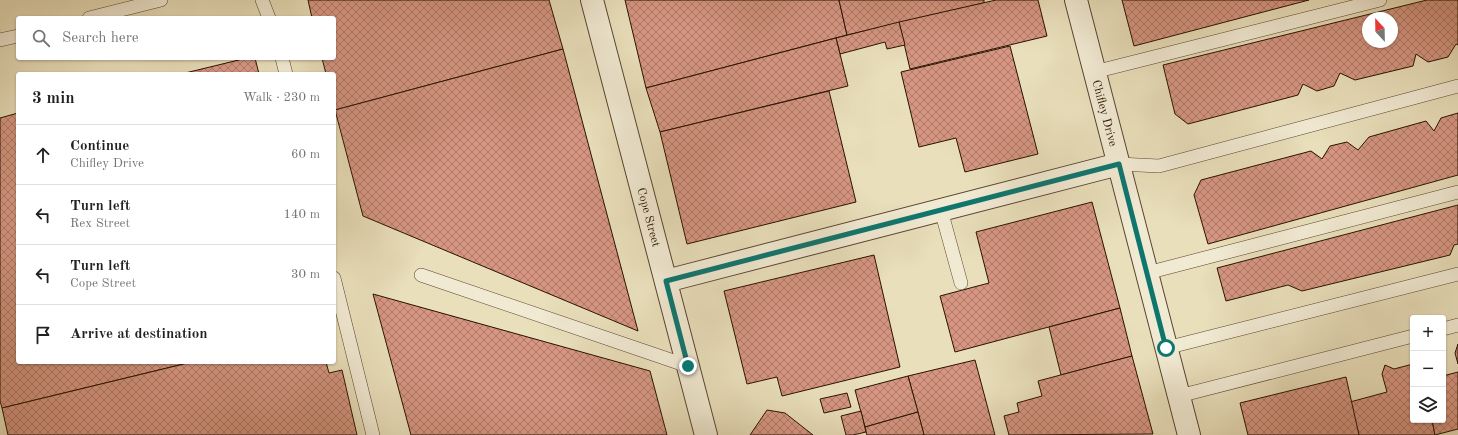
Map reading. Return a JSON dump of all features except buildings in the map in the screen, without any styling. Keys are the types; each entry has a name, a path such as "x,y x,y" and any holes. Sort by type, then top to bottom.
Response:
{"street":[{"name":"Cope Street","path":"592,0 706,435"},
{"name":"Chifley Drive","path":"1076,0 1189,435"},
{"path":"666,281 1119,164"}],"lane":[{"path":"97,16 162,0"},
{"path":"262,0 268,16"},
{"path":"1094,72 1380,0"},
{"path":"0,40 16,36"},
{"path":"282,60 286,72"},
{"path":"1119,164 1159,166 1458,86"},
{"path":"1147,273 1458,192"},
{"path":"941,210 961,283"},
{"path":"1166,348 1458,274"},
{"path":"421,275 688,366"},
{"path":"336,286 373,435"},
{"path":"1446,327 1458,325"},
{"path":"1179,396 1410,337"}],"route":[{"path":"688,366 666,281 1119,164 1166,348"}]}
